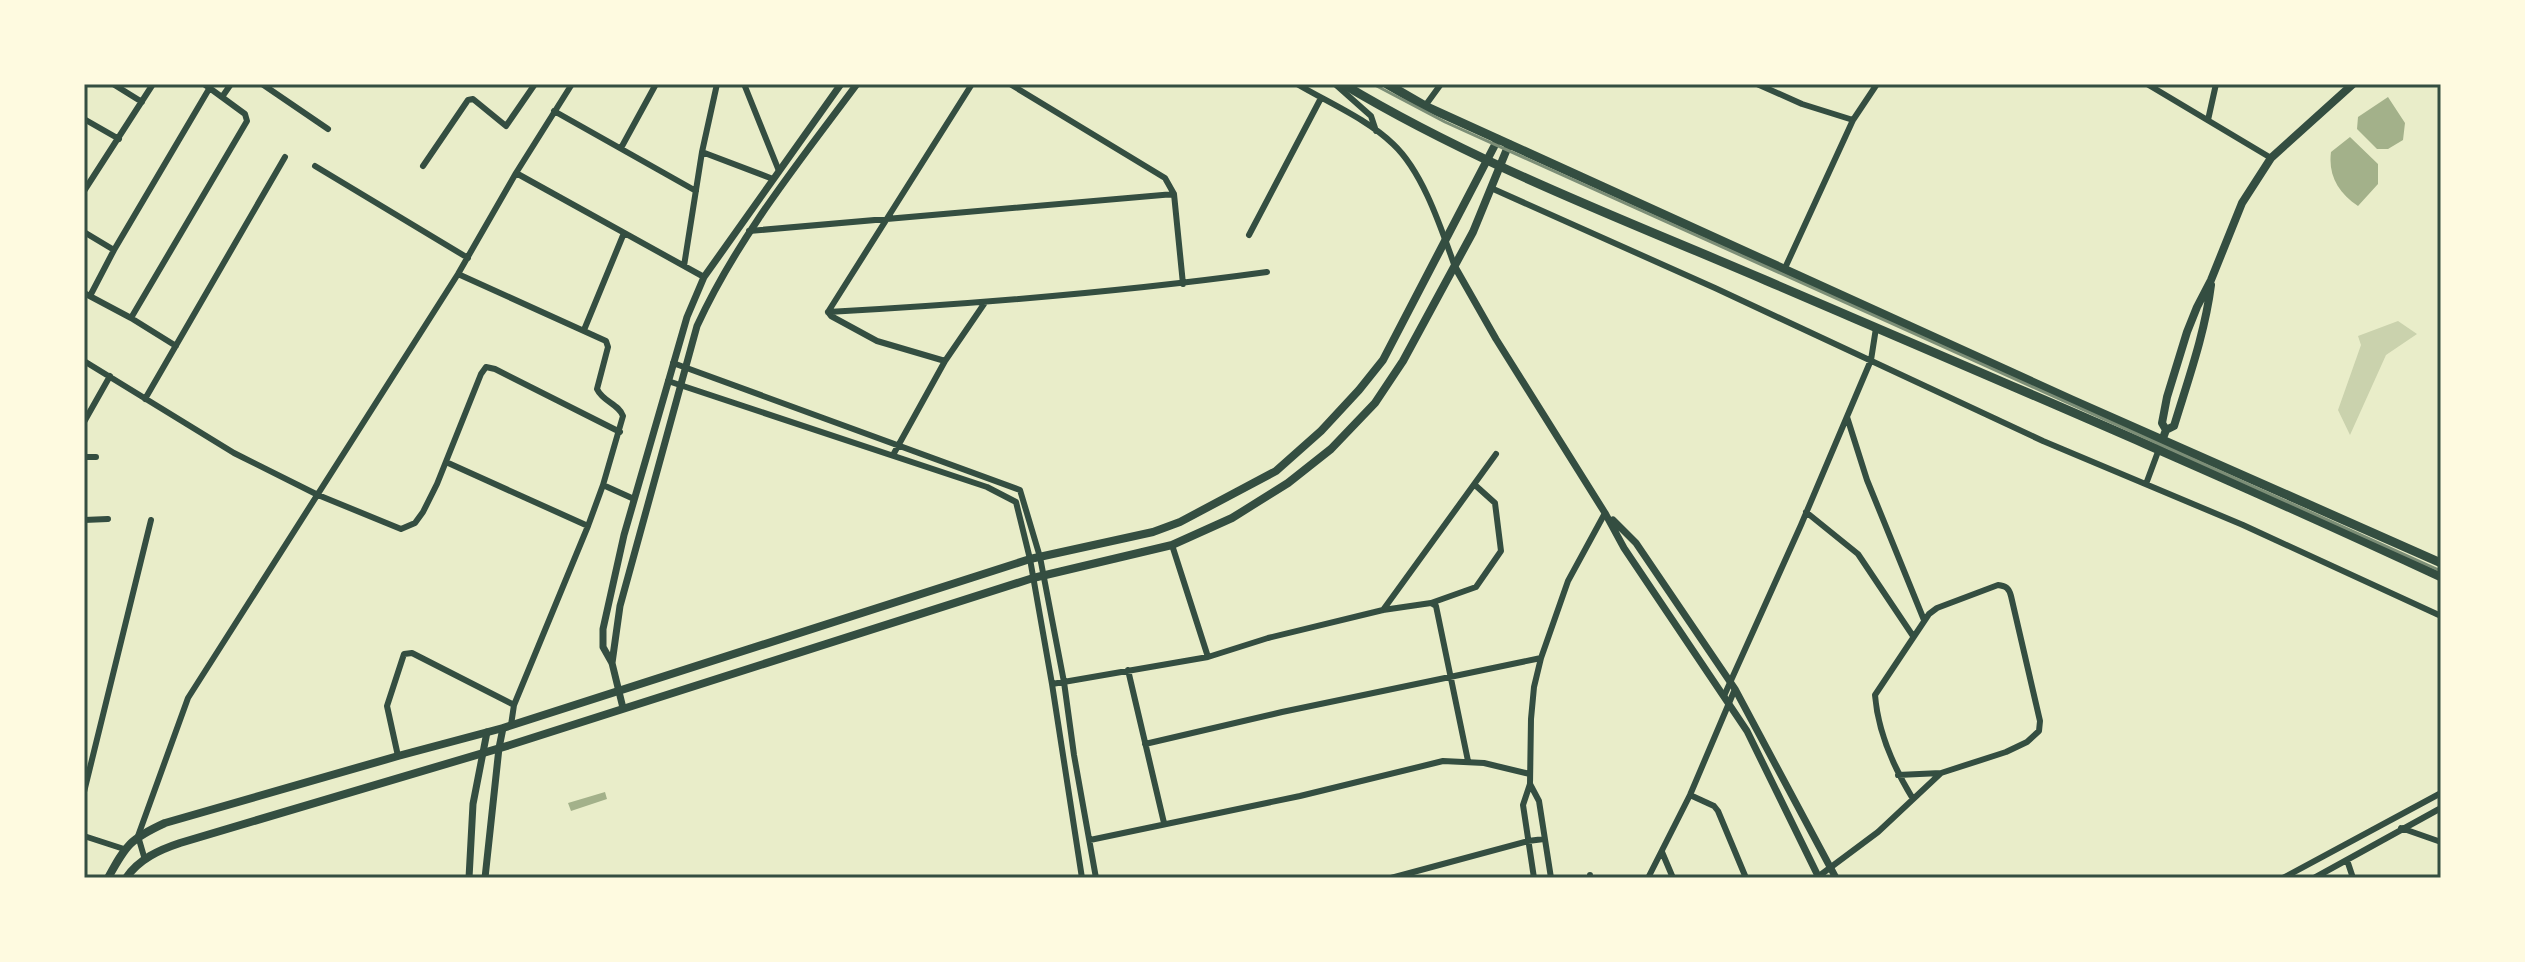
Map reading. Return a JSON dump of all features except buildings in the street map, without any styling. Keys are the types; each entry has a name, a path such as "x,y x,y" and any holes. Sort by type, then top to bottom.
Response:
{"main road":[{"path":"1343,84 1391,113 1500,167 1876,328 2162,440 2441,577"},
{"path":"1387,84 1425,106 2441,563"},
{"path":"2162,440 2167,397 2181,353 2197,307 2242,203 2271,158 2353,84"},
{"path":"108,878 124,849 138,836 165,823 507,726 1035,558 1153,532 1180,522 1276,471 1321,431 1383,360 1498,139"},
{"path":"126,878 160,850 180,843 499,748 1038,577 1172,545 1232,518 1288,483 1331,449 1375,403 1403,361 1455,267 1473,232 1509,144"},
{"path":"2162,440 2174,426 2206,317 2211,280"}],"street":[{"path":"113,84 142,102"},
{"path":"84,191 87,180 119,139 153,84"},
{"path":"222,97 231,84"},
{"path":"262,84 328,129"},
{"path":"423,166 468,100 475,101 506,126 535,84"},
{"path":"145,860 138,836 188,698 458,274 572,84"},
{"path":"621,148 656,84"},
{"path":"744,84 779,171"},
{"path":"612,663 603,647 603,629 634,499 687,317 704,277 841,84"},
{"path":"623,708 612,663 620,606 685,368 703,314 749,231 857,84"},
{"path":"828,312 972,84"},
{"path":"1010,84 1165,178 1174,194 1183,284"},
{"path":"1297,84 1376,131 1405,157 1420,183 1455,267 1624,548 1747,731 1819,877 1878,832 1941,773"},
{"path":"1335,84 1371,116 1376,131"},
{"path":"1757,84 1802,104 1853,120"},
{"path":"1785,268 1853,120 1877,84"},
{"path":"2147,84 2271,158"},
{"path":"2208,120 2216,84"},
{"path":"684,266 715,85"},
{"path":"1425,106 1440,85"},
{"path":"131,318 247,121 245,114 206,86 87,295 176,346"},
{"path":"1249,235 1321,98"},
{"path":"554,111 696,191"},
{"path":"84,119 119,139"},
{"path":"702,152 773,179"},
{"path":"145,399 285,157"},
{"path":"315,166 468,258"},
{"path":"516,173 704,277"},
{"path":"1491,188 2043,441 2243,525 2441,616"},
{"path":"749,231 1174,194"},
{"path":"84,232 114,250"},
{"path":"584,330 624,233"},
{"path":"828,312 984,304 1183,284 1267,272"},
{"path":"458,274 603,338 608,344 597,389 603,399 622,411 620,432 603,485 499,748 485,878"},
{"path":"893,455 945,361 984,304"},
{"path":"828,312 867,337 945,361"},
{"path":"1648,878 1690,795 1871,360 1876,328"},
{"path":"84,361 234,453 318,495 401,529 415,523 423,512 486,367 620,432"},
{"path":"673,363 1020,490 1025,499 1035,558 1082,878"},
{"path":"84,422 110,376"},
{"path":"668,381 893,455 1011,498 1016,502 1035,558"},
{"path":"1847,417 1867,480 1924,620"},
{"path":"2146,484 2162,440"},
{"path":"1383,610 1496,454"},
{"path":"84,457 96,457"},
{"path":"446,462 588,526"},
{"path":"603,485 634,499"},
{"path":"1052,684 1208,657 1268,638 1383,610 1431,603 1476,587 1502,545 1495,503 1475,485"},
{"path":"1806,512 1858,554 1913,636"},
{"path":"1534,878 1523,805 1530,784 1534,687 1568,581 1605,513"},
{"path":"1605,513 1636,543 1733,686 1836,878"},
{"path":"84,520 108,519"},
{"path":"84,792 151,520"},
{"path":"1172,545 1208,657"},
{"path":"1038,577 1064,682 1096,878"},
{"path":"1898,775 1941,773 2006,752 2027,742 2039,731 2040,721 2009,590 1998,585 1937,608 1924,620 1875,695 1876,710 1898,775 1913,799"},
{"path":"1431,603 1436,606 1468,761"},
{"path":"398,756 387,706 404,654 412,653 514,705"},
{"path":"1145,744 1541,658"},
{"path":"1128,670 1164,823"},
{"path":"469,878 473,804 487,732"},
{"path":"1090,840 1300,796 1443,761 1468,761 1530,774"},
{"path":"1530,784 1539,801 1551,878"},
{"path":"2283,878 2441,793"},
{"path":"1690,795 1718,811 1746,878"},
{"path":"2314,878 2441,808"},
{"path":"2401,828 2441,842"},
{"path":"84,836 124,849"},
{"path":"1391,878 1544,839"},
{"path":"1662,852 1673,878"},
{"path":"2347,860 2353,878"},
{"path":"774,878 790,878"}],"shaded area":[{"path":"2388,97 2405,123 2403,140 2388,149 2377,149 2357,129 2358,117"},
{"path":"2350,137 2378,164 2378,184 2358,206 2340,189 2331,168 2331,152"},
{"path":"2398,321 2417,334 2386,355 2350,435 2338,410 2361,345 2358,336"},
{"path":"605,792 607,799 571,811 568,803"}],"railway":[{"path":"1373,84 1445,122 2441,571"}]}
